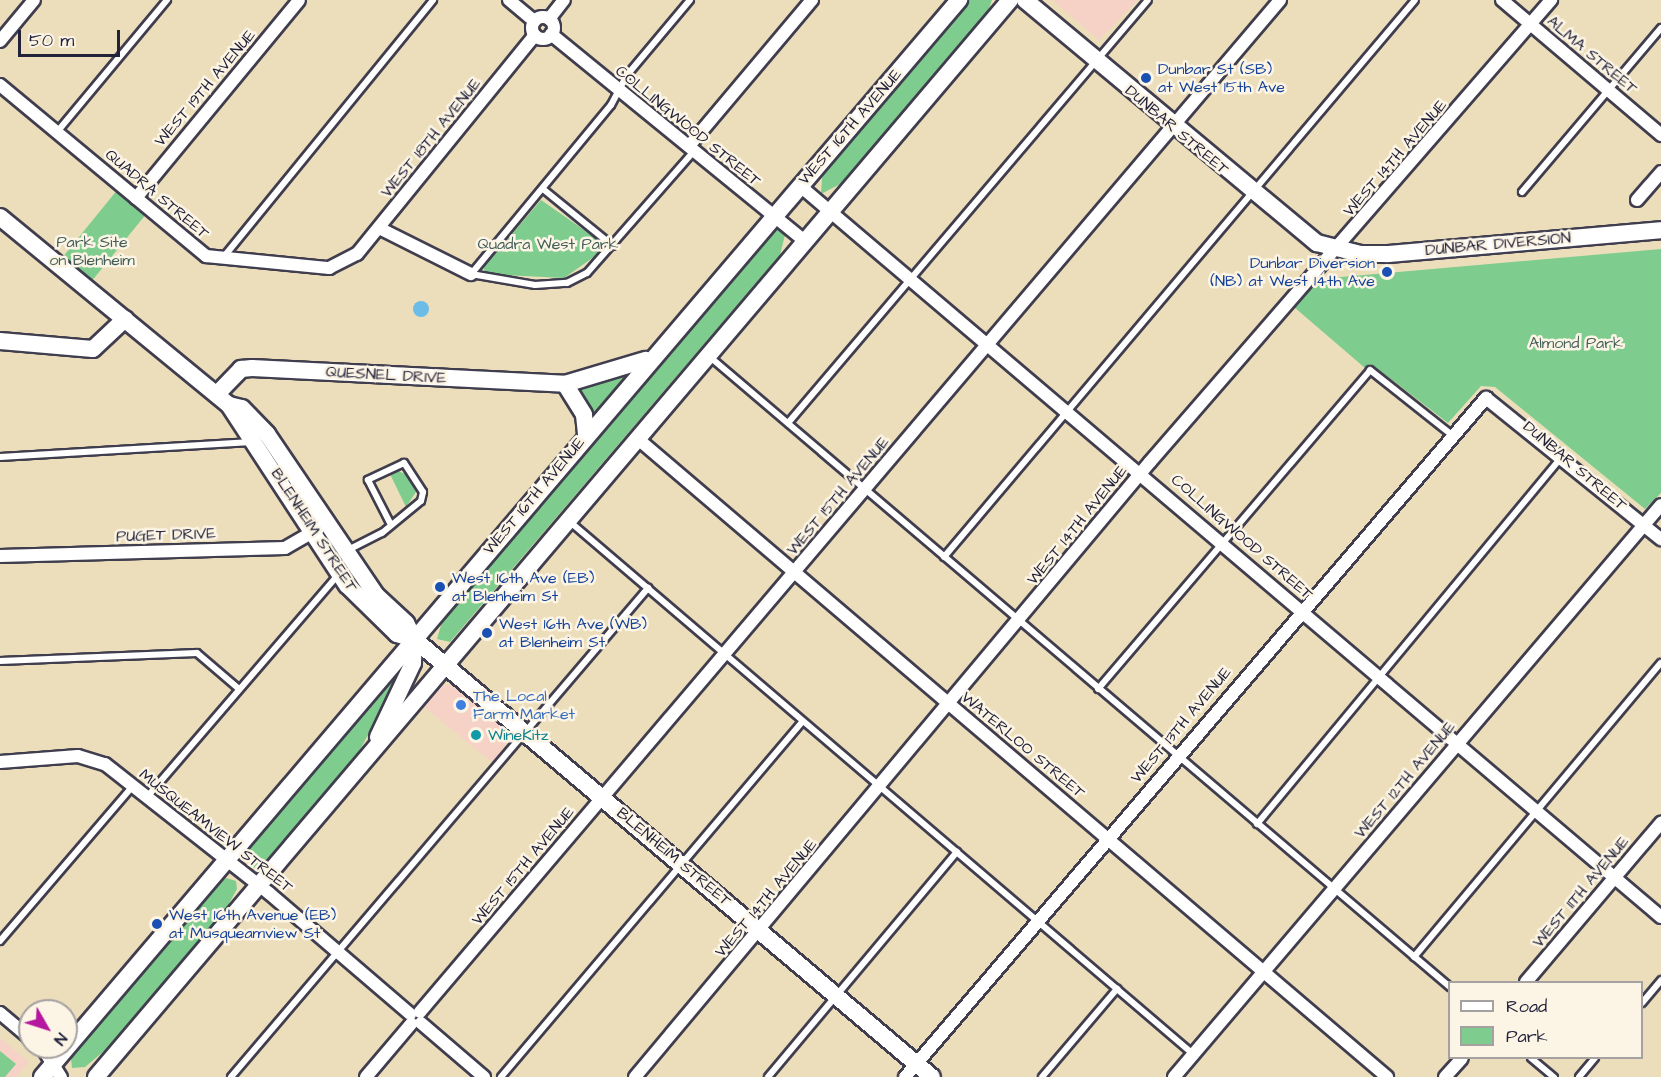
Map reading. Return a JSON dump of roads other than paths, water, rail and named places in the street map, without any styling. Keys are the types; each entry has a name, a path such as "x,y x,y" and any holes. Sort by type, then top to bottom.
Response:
{"main road":[{"name":"WEST 16TH AVENUE","path":"52,1073 224,862 651,357 959,0"},
{"path":"96,1077 1010,0"},
{"name":"DUNBAR STREET","path":"1025,0 1301,234 1335,249"},
{"name":"BLENHEIM STREET","path":"0,217 223,399 321,527 345,552 414,639 932,1077"},
{"name":"DUNBAR DIVERSION","path":"1335,249 1388,254 1661,230"},
{"path":"0,341 93,349 125,319"},
{"name":"QUESNEL DRIVE","path":"223,399 242,369 252,368 565,384 651,357"},
{"path":"565,384 584,414 586,435"},
{"name":"BLENHEIM STREET","path":"223,399 242,408 267,434 321,527 341,573 364,605 397,634 414,639"},
{"path":"372,752 413,663 414,639"}],"street":[{"path":"0,41 34,0"},
{"name":"WEST 19TH AVENUE","path":"136,198 299,0"},
{"path":"509,0 534,21 535,35 551,34 549,19"},
{"path":"534,21 549,19 564,0"},
{"path":"692,149 812,0"},
{"name":"WEST 15TH AVENUE","path":"366,1077 1280,0"},
{"name":"ALMA STREET","path":"1502,0 1661,135"},
{"name":"WEST 14TH AVENUE","path":"635,1077 951,706 1141,472 1551,0"},
{"name":"COLLINGWOOD STREET","path":"551,34 805,241"},
{"name":"WEST 18TH AVENUE","path":"351,259 379,228 535,35"},
{"name":"QUADRA STREET","path":"0,85 206,256 222,260 329,268 351,259"},
{"path":"1638,200 1661,172"},
{"name":"COLLINGWOOD STREET","path":"799,185 1141,472 1661,917"},
{"path":"379,228 471,274"},
{"name":"WEST 13TH AVENUE","path":"905,1077 1175,756 1486,398"},
{"name":"DUNBAR STREET","path":"1486,398 1563,456 1661,539"},
{"name":"WATERLOO STREET","path":"638,438 1387,1077"},
{"name":"WEST 12TH AVENUE","path":"1174,1077 1661,505"},
{"name":"PUGET DRIVE","path":"0,556 285,548 321,527"},
{"name":"MUSQUEAMVIEW STREET","path":"0,762 42,757 92,758 133,786 224,862 259,886 484,1077"},
{"name":"WEST 11TH AVENUE","path":"1527,981 1661,823"},
{"path":"0,1013 18,1028"},
{"path":"1445,1077 1461,1059"}],"lane":[{"path":"57,132 166,0"},
{"path":"222,260 433,0"},
{"path":"690,0 543,189 471,274 502,283 567,283 587,273 614,246 692,149"},
{"path":"788,423 1148,0"},
{"path":"944,557 1415,0"},
{"path":"1522,192 1661,28"},
{"path":"543,189 614,246"},
{"path":"709,356 1175,756 1448,986"},
{"path":"1098,689 1370,370 1452,435"},
{"path":"0,457 255,441"},
{"path":"1257,824 1563,456"},
{"path":"345,552 382,533 390,523 421,501 423,492 404,463 368,480 390,523"},
{"path":"568,521 801,723 882,787 1193,1054"},
{"path":"146,797 341,573"},
{"path":"231,1077 648,588"},
{"path":"0,661 197,653 238,689"},
{"path":"1414,957 1661,663"},
{"path":"501,1077 801,723"},
{"path":"0,941 133,786"},
{"path":"768,1077 957,852"},
{"path":"1643,1001 1661,980"},
{"path":"1042,1077 1117,989"},
{"path":"1532,1059 1554,1077"},
{"path":"1579,1077 1595,1059"}],"water":[{"path":"418,301 424,301 429,309 427,315 418,317 413,312 413,306"}],"place":[{"name":"Dunbar St (SB) at West 15th Ave","path":"1146,78"},
{"name":"Dunbar Diversion (NB) at West 14th Ave","path":"1387,272"},
{"name":"West 16th Ave (EB) at Blenheim St","path":"440,587"},
{"name":"West 16th Ave (WB) at Blenheim St","path":"487,633"},
{"name":"The Local Farm Market","path":"461,705"},
{"name":"WineKitz","path":"476,735"},
{"name":"West 16th Avenue (EB) at Musqueamview St","path":"157,924"}],"park label":[{"name":"Quadra West Park","path":"548,244"},
{"name":"Park Site on Blenheim","path":"92,251"},
{"name":"Almond Park","path":"1576,343"}]}
